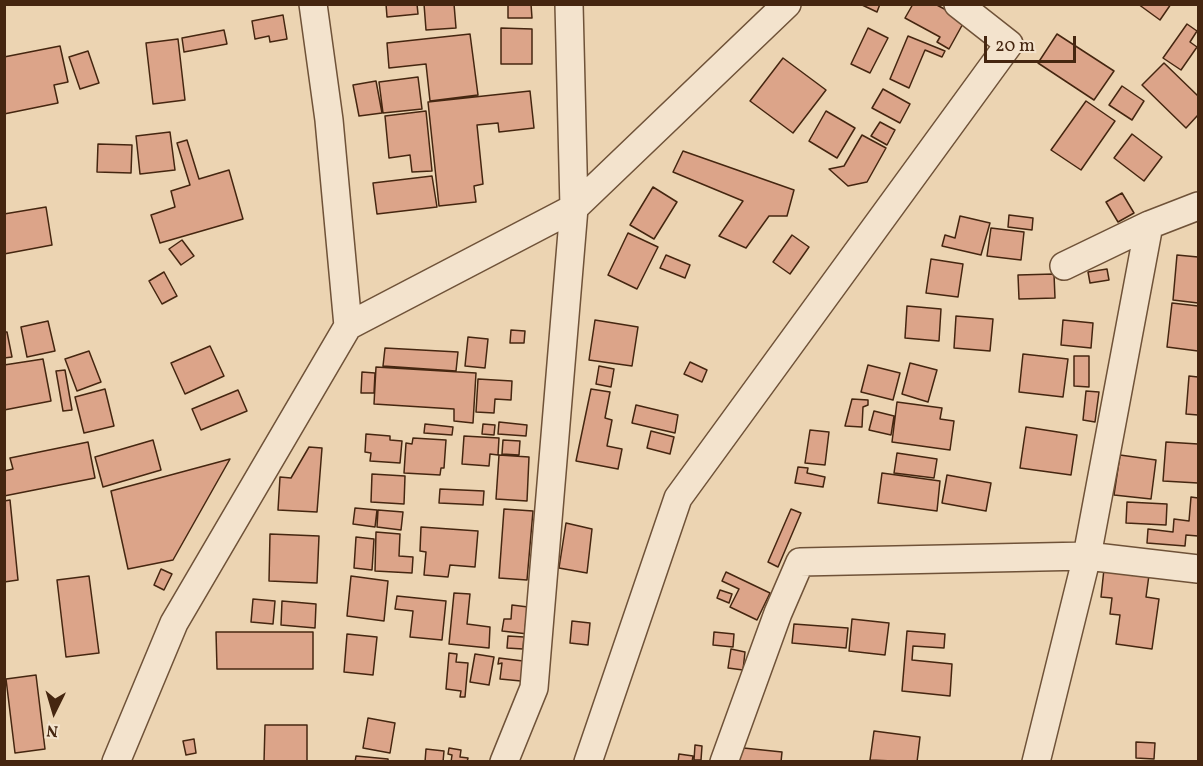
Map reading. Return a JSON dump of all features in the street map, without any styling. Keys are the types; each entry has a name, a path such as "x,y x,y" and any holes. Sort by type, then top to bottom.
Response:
{"street":[{"path":"313,4 329,120 348,326"},
{"path":"504,762 534,688 574,208 569,4"},
{"path":"116,762 174,623 348,326 574,208 787,4"},
{"path":"588,762 678,498 1009,44 958,4"},
{"path":"1064,266 1149,225 1198,206"},
{"path":"1036,762 1086,556 1149,225"},
{"path":"724,762 800,562 1086,556 1198,568"}],"building":[{"path":"386,4 417,4 418,14 387,17"},
{"path":"424,4 454,4 456,28 426,30"},
{"path":"508,4 531,4 532,18 508,18"},
{"path":"860,4 880,4 877,12"},
{"path":"913,4 935,4 965,20 949,49 937,42 940,37 905,18"},
{"path":"1138,4 1171,4 1160,20"},
{"path":"283,15 287,39 270,42 269,36 255,39 252,21"},
{"path":"1187,24 1197,31 1190,42 1197,47 1181,70 1163,58"},
{"path":"501,28 532,29 532,64 501,64"},
{"path":"868,28 888,38 870,73 851,64"},
{"path":"224,30 227,44 184,52 182,38"},
{"path":"470,34 478,95 430,101 426,64 389,68 387,43"},
{"path":"1057,34 1114,71 1094,100 1038,63"},
{"path":"908,36 945,51 942,57 925,50 909,88 890,79"},
{"path":"178,39 185,100 153,104 146,43"},
{"path":"60,46 68,82 54,85 58,103 4,114 4,57"},
{"path":"88,51 99,83 80,89 69,57"},
{"path":"783,58 826,90 793,133 750,101"},
{"path":"1164,63 1198,96 1198,115 1186,128 1142,85"},
{"path":"418,77 422,109 383,113 379,82"},
{"path":"376,81 382,113 359,116 353,85"},
{"path":"1122,86 1144,101 1132,120 1109,105"},
{"path":"883,89 910,104 900,123 872,108"},
{"path":"530,91 534,128 499,132 498,123 477,125 483,184 474,186 476,202 439,206 428,102"},
{"path":"1086,101 1115,121 1081,170 1051,150"},
{"path":"426,111 432,171 412,172 410,155 389,158 385,116"},
{"path":"826,111 855,128 837,158 809,141"},
{"path":"880,122 895,130 887,145 871,136"},
{"path":"170,132 175,170 140,174 136,136"},
{"path":"1132,134 1162,157 1144,181 1114,158"},
{"path":"862,135 886,148 867,182 848,186 829,169 844,166"},
{"path":"187,140 199,179 229,170 243,219 160,243 151,215 175,207 171,191 190,185 177,143"},
{"path":"98,144 132,145 131,173 97,172"},
{"path":"683,151 794,190 787,216 769,216 746,248 719,236 743,201 673,172"},
{"path":"432,176 437,207 377,214 373,183"},
{"path":"653,187 677,202 654,239 630,225"},
{"path":"1122,193 1134,213 1118,222 1106,202"},
{"path":"46,207 52,245 4,254 4,214"},
{"path":"1009,215 1033,218 1032,230 1008,227"},
{"path":"960,216 990,223 981,255 942,246 945,235 955,238"},
{"path":"991,228 1024,232 1021,260 987,256"},
{"path":"628,233 658,247 637,289 608,275"},
{"path":"792,235 809,247 790,274 773,262"},
{"path":"182,240 194,256 181,265 169,249"},
{"path":"666,255 690,265 685,278 660,268"},
{"path":"1177,255 1198,257 1198,303 1173,300"},
{"path":"931,259 963,264 958,297 926,293"},
{"path":"1107,269 1109,280 1090,283 1088,272"},
{"path":"164,272 177,296 162,304 149,281"},
{"path":"1054,274 1055,298 1019,299 1018,275"},
{"path":"1172,303 1198,306 1198,351 1167,347"},
{"path":"907,306 941,309 939,341 905,338"},
{"path":"956,316 993,319 990,351 954,348"},
{"path":"595,320 638,327 632,366 589,360"},
{"path":"1063,320 1093,323 1091,348 1061,345"},
{"path":"48,321 55,351 27,357 21,327"},
{"path":"511,330 525,331 524,343 510,343"},
{"path":"4,332 7,332 12,357 4,358"},
{"path":"468,337 488,339 485,368 465,366"},
{"path":"210,346 224,376 185,394 171,363"},
{"path":"385,348 458,352 456,371 383,366"},
{"path":"89,351 101,382 77,391 65,359"},
{"path":"1023,354 1068,359 1063,397 1019,392"},
{"path":"1074,356 1089,356 1089,387 1074,386"},
{"path":"43,359 51,401 4,410 4,365"},
{"path":"690,362 707,370 702,382 684,374"},
{"path":"910,363 937,370 928,402 902,394"},
{"path":"868,365 900,373 893,400 861,392"},
{"path":"599,366 614,369 611,387 596,384"},
{"path":"376,367 476,373 473,423 454,421 454,409 374,404"},
{"path":"65,370 72,410 63,411 56,371"},
{"path":"362,372 375,373 374,393 361,393"},
{"path":"1189,376 1198,377 1198,415 1186,414"},
{"path":"478,379 512,381 511,400 495,399 494,413 476,412"},
{"path":"105,389 114,426 84,433 75,397"},
{"path":"591,389 610,392 605,418 612,420 607,446 622,449 618,469 576,461"},
{"path":"238,390 247,411 201,430 192,409"},
{"path":"1086,391 1099,392 1095,422 1083,420"},
{"path":"852,399 868,400 868,405 863,407 862,427 845,426"},
{"path":"897,402 942,408 940,419 954,421 950,450 892,442"},
{"path":"636,405 678,415 675,433 632,423"},
{"path":"874,411 894,416 891,435 869,430"},
{"path":"499,422 527,425 526,436 498,434"},
{"path":"425,424 453,427 452,435 424,433"},
{"path":"483,424 495,425 494,435 482,434"},
{"path":"1026,427 1077,435 1071,475 1020,468"},
{"path":"810,430 829,432 825,465 805,463"},
{"path":"651,431 674,437 670,454 647,448"},
{"path":"366,434 390,436 390,440 402,441 400,463 370,461 371,453 365,452"},
{"path":"464,436 499,438 498,455 490,454 489,466 462,464"},
{"path":"413,438 446,440 444,468 441,468 440,475 404,473 406,443 412,444"},
{"path":"153,440 161,470 103,487 95,457"},
{"path":"503,440 520,441 519,455 502,454"},
{"path":"88,442 95,478 4,496 4,471 13,469 10,458"},
{"path":"1166,442 1198,444 1198,483 1163,481"},
{"path":"309,447 322,448 317,512 278,510 280,477 291,478"},
{"path":"897,453 937,459 934,478 894,473"},
{"path":"499,455 529,457 527,501 496,499"},
{"path":"1120,455 1156,460 1151,499 1114,495"},
{"path":"230,459 173,560 128,569 111,491"},
{"path":"798,467 808,468 807,473 825,477 823,487 795,483"},
{"path":"882,473 940,481 937,511 878,503"},
{"path":"372,474 405,476 404,504 371,502"},
{"path":"947,475 991,483 986,511 942,503"},
{"path":"440,489 484,491 483,505 439,503"},
{"path":"1191,497 1198,498 1198,536 1186,535 1185,546 1147,543 1148,529 1173,532 1174,519 1189,521"},
{"path":"10,500 18,580 4,582 4,501"},
{"path":"1127,502 1167,504 1166,525 1126,523"},
{"path":"355,508 377,510 375,527 353,524"},
{"path":"504,509 533,511 527,580 499,578"},
{"path":"791,509 801,513 778,567 768,562"},
{"path":"378,510 403,512 401,530 377,527"},
{"path":"566,523 592,529 587,573 559,568"},
{"path":"421,527 478,531 475,567 450,565 448,577 424,575 426,552 420,551"},
{"path":"376,532 400,534 399,556 413,557 412,573 375,571"},
{"path":"270,534 319,536 317,583 269,581"},
{"path":"356,537 374,539 372,570 354,568"},
{"path":"161,569 172,574 164,590 154,585"},
{"path":"1104,569 1149,575 1146,597 1159,599 1152,649 1116,644 1120,615 1110,614 1112,598 1101,597"},
{"path":"726,572 770,593 757,620 730,607 739,589 722,581"},
{"path":"89,576 99,653 66,657 57,580"},
{"path":"351,576 388,581 384,621 347,616"},
{"path":"720,590 732,594 729,603 717,598"},
{"path":"454,593 470,594 467,624 490,627 489,648 449,644"},
{"path":"397,596 446,601 442,640 410,637 413,611 395,609"},
{"path":"253,599 275,601 273,624 251,622"},
{"path":"282,601 316,604 315,628 281,625"},
{"path":"512,605 528,607 525,628 529,629 528,634 502,631 504,619 511,619"},
{"path":"852,619 889,623 885,655 849,651"},
{"path":"572,621 590,623 588,645 570,643"},
{"path":"794,624 848,628 846,648 792,643"},
{"path":"907,631 945,634 944,648 913,646 912,660 952,664 950,696 902,691"},
{"path":"216,632 313,632 313,669 217,669"},
{"path":"714,632 734,634 733,647 713,645"},
{"path":"347,634 377,637 373,675 344,672"},
{"path":"508,636 524,637 523,649 507,648"},
{"path":"731,649 745,652 743,670 728,668"},
{"path":"449,653 457,654 456,662 468,663 465,697 460,697 461,691 446,689"},
{"path":"475,654 494,657 489,685 470,682"},
{"path":"499,658 523,661 521,681 500,679 502,663 498,664"},
{"path":"36,675 45,749 15,753 6,679"},
{"path":"368,718 395,723 390,753 363,748"},
{"path":"265,725 307,725 307,762 264,762"},
{"path":"874,731 920,737 917,762 870,760"},
{"path":"194,739 196,753 186,755 183,741"},
{"path":"1136,742 1155,743 1154,759 1136,758"},
{"path":"695,745 702,746 701,760 694,760"},
{"path":"734,747 782,752 781,762 732,762"},
{"path":"449,748 461,750 460,757 468,758 467,762 451,762 452,755 448,754"},
{"path":"426,749 444,751 443,762 425,762"},
{"path":"679,754 693,756 692,762 678,762"},
{"path":"356,756 388,759 388,762 355,762"}]}
